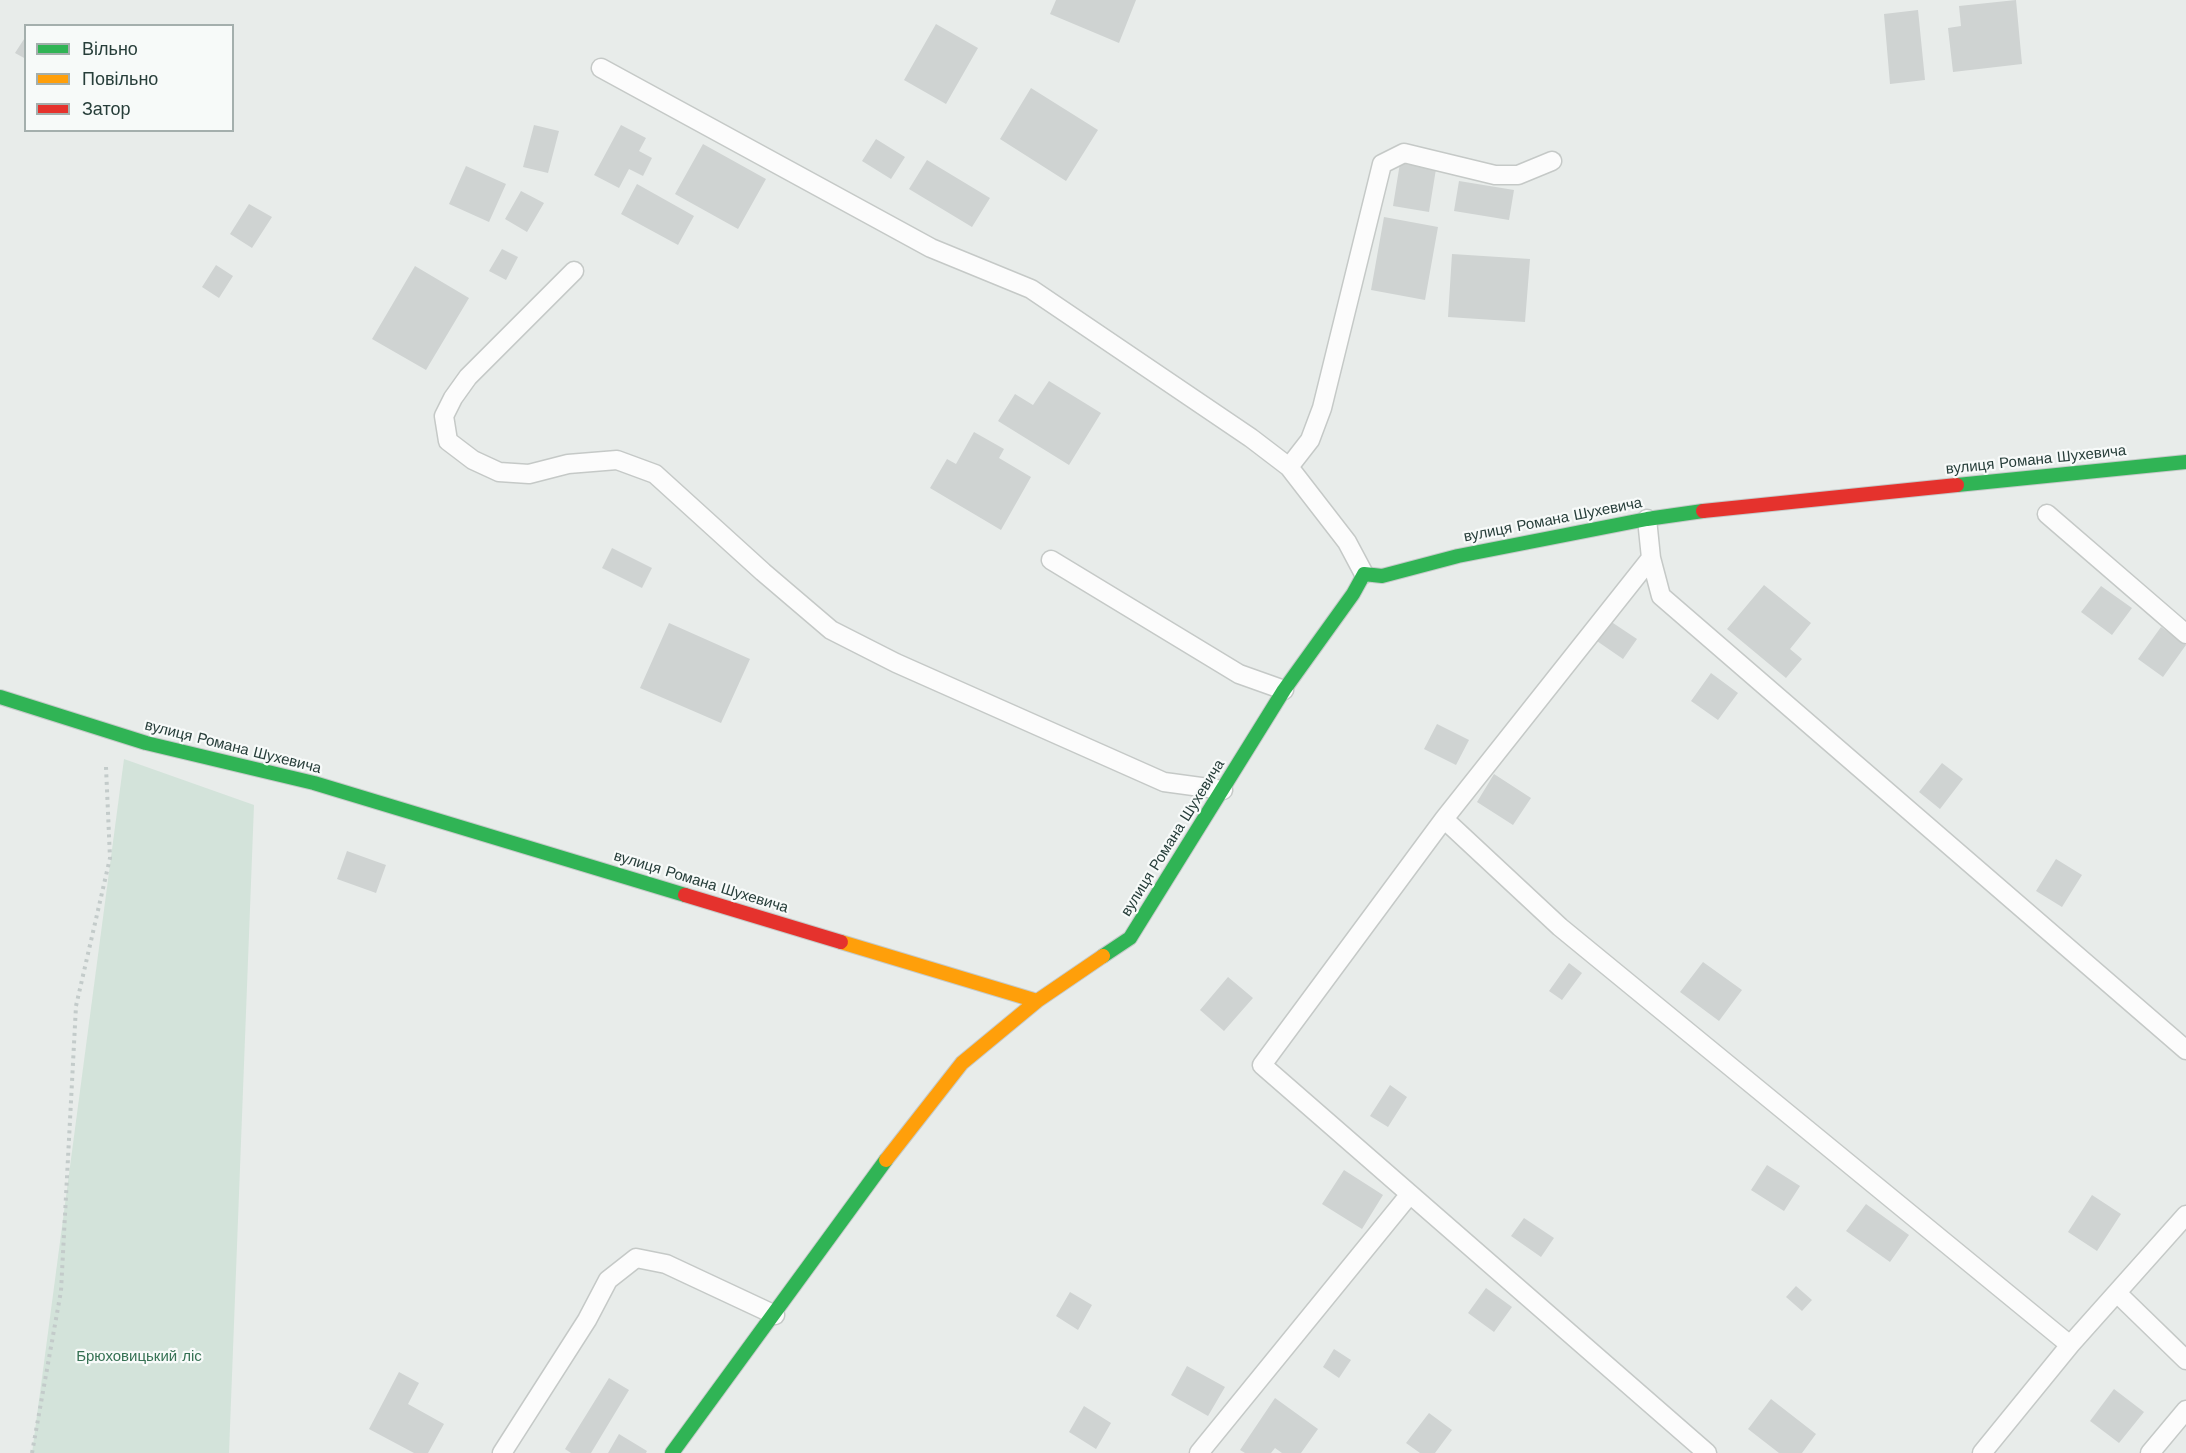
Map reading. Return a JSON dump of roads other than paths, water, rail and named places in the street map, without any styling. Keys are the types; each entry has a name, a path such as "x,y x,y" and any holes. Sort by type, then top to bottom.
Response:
{"street":[{"name":"вулиця Романа Шухевича","path":"0,697 146,743 314,783 1036,1001 1130,938 1284,690 1353,594 1364,574 1382,576 1458,556 1647,519 1713,510 2186,462"},
{"path":"672,1453 905,1135 962,1063 1036,1001"}],"lane":[{"path":"601,68 931,248 1031,289 1251,438 1288,467 1347,542 1364,574"},
{"path":"1288,467 1310,440 1322,408 1382,164 1404,153 1494,175 1518,175 1552,161"},
{"path":"574,271 468,377 444,416 448,441 473,460 499,472 529,474 568,464 617,460 655,474 831,630 896,663 1164,782 1223,790"},
{"path":"2047,514 2186,634"},
{"path":"1647,519 1651,558 1661,596 2186,1050"},
{"path":"1651,558 1444,819 1262,1065 1707,1453"},
{"path":"1051,560 1239,674 1284,690"},
{"path":"1444,819 1560,927 2070,1346"},
{"path":"1199,1453 1410,1194"},
{"path":"1982,1453 2070,1346 2186,1215"},
{"path":"502,1453 587,1320 608,1280 636,1258 666,1264 775,1315"},
{"path":"2117,1293 2186,1360"},
{"path":"2150,1453 2186,1410"}],"park label":[{"name":"Брюховицький ліс","path":"139,1357"}]}
